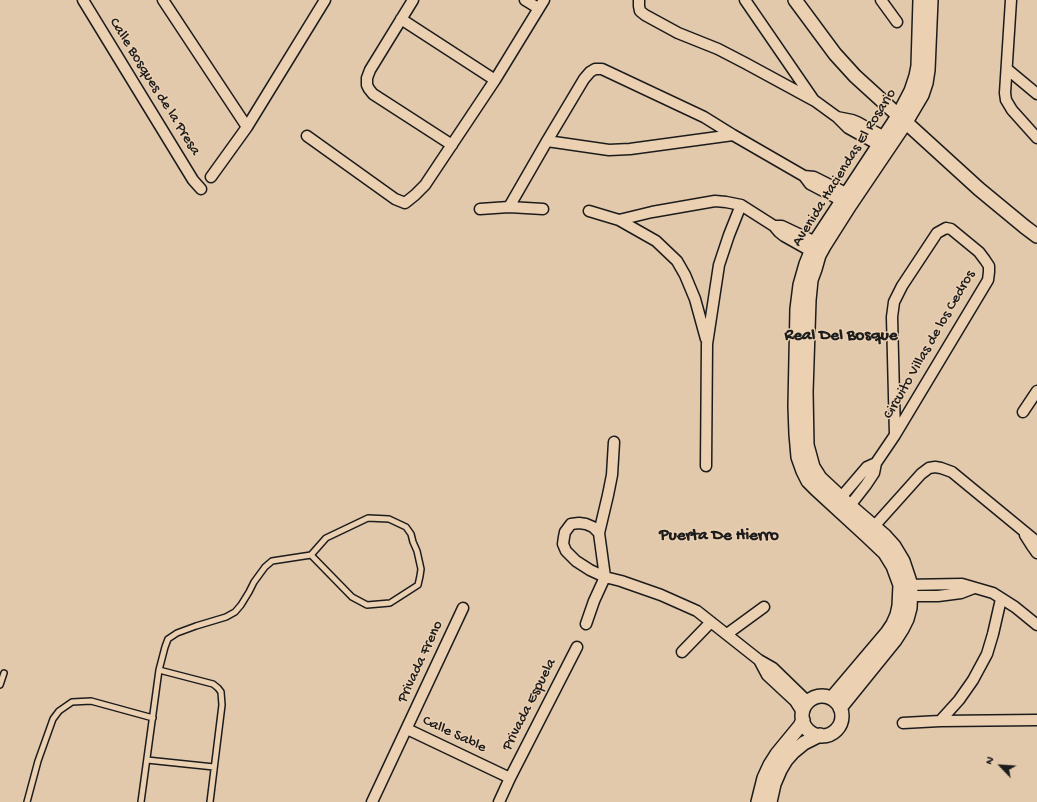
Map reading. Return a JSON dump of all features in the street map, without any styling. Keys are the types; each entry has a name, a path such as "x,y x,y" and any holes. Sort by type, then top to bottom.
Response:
{"street":[{"path":"163,0 247,127"},
{"path":"211,177 247,127 325,0"},
{"path":"413,0 370,70 367,82 369,89 373,94 452,144"},
{"path":"307,136 395,199 405,203 425,185 494,80 541,4 525,0"},
{"path":"639,0 640,11 645,15 678,33 718,49 815,101 837,116 848,128 886,143"},
{"path":"745,0 815,101"},
{"path":"794,0 843,64 855,76 979,189 1025,228 1037,236"},
{"path":"881,0 897,22"},
{"name":"Avenida Haciendas El Rosario","path":"836,703 894,624 906,590 893,566 870,530 842,506 816,489 808,481 798,457 795,406 797,309 802,275 817,248 902,119 922,95 926,83 923,63 920,0"},
{"name":"Avenida Haciendas El Rosario","path":"923,63 931,0"},
{"path":"1011,0 1005,93 1008,105 1037,138"},
{"name":"Calle Bosques de la Presa","path":"85,1 193,180 201,189"},
{"path":"401,19 494,80"},
{"path":"509,207 584,79 590,72 602,69 699,115 804,176 818,178 848,199"},
{"path":"1007,69 1037,94"},
{"path":"547,141 609,150 630,149 733,135"},
{"path":"619,220 652,212 715,201 741,205 774,226 782,226 817,248"},
{"path":"706,466 707,344 719,265 741,205"},
{"path":"480,209 509,207 543,209"},
{"path":"589,211 619,220 656,241 677,262 685,275 695,299 707,344"},
{"name":"Circuito Villas de los Cedros","path":"842,506 874,473 876,463 895,435 988,280 989,266 985,260 979,252 951,229 946,228 937,233 902,286 894,302 892,317 895,435"},
{"path":"1023,412 1037,391"},
{"path":"586,624 594,601 605,577 599,533 612,475 614,442"},
{"path":"870,530 921,474 929,468 936,466 952,472 1037,542"},
{"path":"599,533 593,527 586,524 571,524 565,532 563,544 566,551 576,561 590,570 605,577 661,595 697,611 759,660 773,668 804,711 805,726 814,734 826,735 833,732 838,727 842,714 836,703 826,696 813,698 804,711 800,726 770,765 764,778 758,802"},
{"path":"1024,532 1037,553"},
{"path":"906,590 938,596 961,593 974,588 993,593 1015,607 1037,625"},
{"path":"940,721 959,700 973,680 987,654 1001,599"},
{"path":"727,634 764,607"},
{"name":"Privada Freno","path":"372,802 463,608"},
{"path":"682,652 711,622"},
{"name":"Privada Espuela","path":"498,802 577,647"},
{"path":"903,723 1037,720"},
{"name":"Calle Sable","path":"407,729 510,778"},
{"path":"770,802 774,784 786,760 804,743 820,735"}],"lane":[{"path":"141,802 160,670 168,639 196,626 226,617 235,612 241,605 254,582 265,567 272,561 311,555 326,538 368,518 389,519 406,527 411,534 420,561 421,569 418,586 390,603 367,604 352,597 311,555"},
{"path":"160,670 214,684 221,692 222,705 210,802"},
{"path":"0,685 4,673"},
{"path":"27,802 38,761 53,719 58,711 72,702 91,700 154,718"},
{"path":"147,760 214,767"}],"district":[{"name":"Real Del Bosque","path":"841,336"},
{"name":"Puerta De Hierro","path":"719,536"}]}
